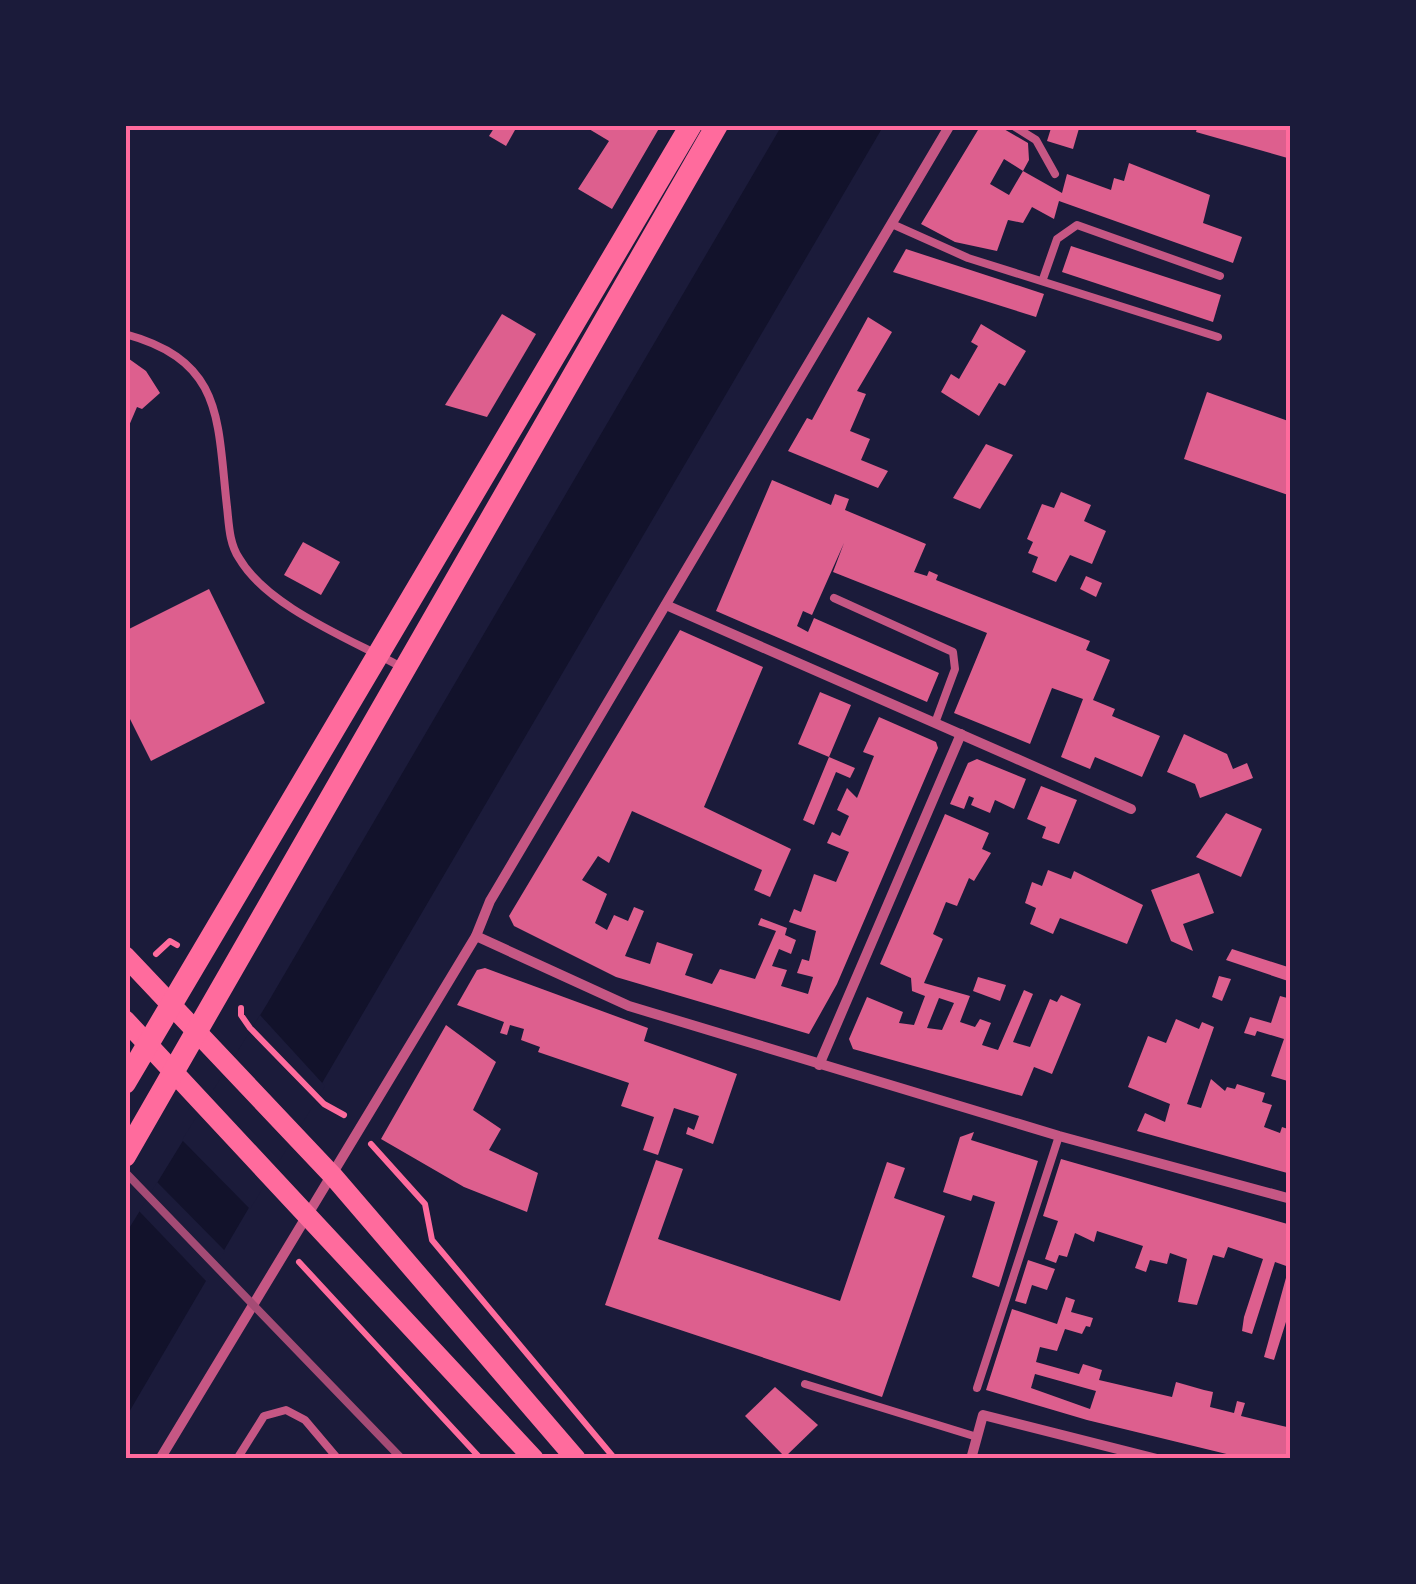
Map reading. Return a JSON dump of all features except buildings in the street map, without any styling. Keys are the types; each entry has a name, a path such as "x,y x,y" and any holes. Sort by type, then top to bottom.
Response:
{"main road":[{"path":"125,1083 691,125"},
{"path":"125,1156 717,125"},
{"path":"125,956 334,1176 576,1459"},
{"path":"125,1020 534,1459"}],"street":[{"path":"160,1459 334,1176 476,936 490,902 950,125"},
{"path":"666,605 1131,808"},
{"path":"819,1065 961,734"},
{"path":"476,936 602,996 1059,1136 1291,1199"},
{"path":"971,1459 983,1415 1157,1459"}],"lane":[{"path":"1012,125 1036,140 1055,174"},
{"path":"892,224 948,251 1218,337"},
{"path":"1042,280 1057,239 1077,226 1220,276"},
{"path":"125,334 180,355 205,388 218,424 230,534 248,572 280,600 403,668"},
{"path":"834,598 953,652 955,669 935,723"},
{"path":"976,1388 1059,1136"},
{"path":"805,1384 977,1437"},
{"path":"237,1459 264,1416 286,1410 306,1420 338,1459"}],"path":[{"path":"250,1028 324,1104 345,1116"},
{"path":"432,1240 615,1459"},
{"path":"288,1250 482,1459"}],"shaded area":[{"path":"782,125 884,125 125,1419 125,1235 267,1004"}],"pier":[{"path":"260,1015 325,1086 250,1209 182,1140"},
{"path":"157,1182 225,1251 207,1282 139,1211"}],"railway":[{"path":"125,1172 402,1459"}]}
